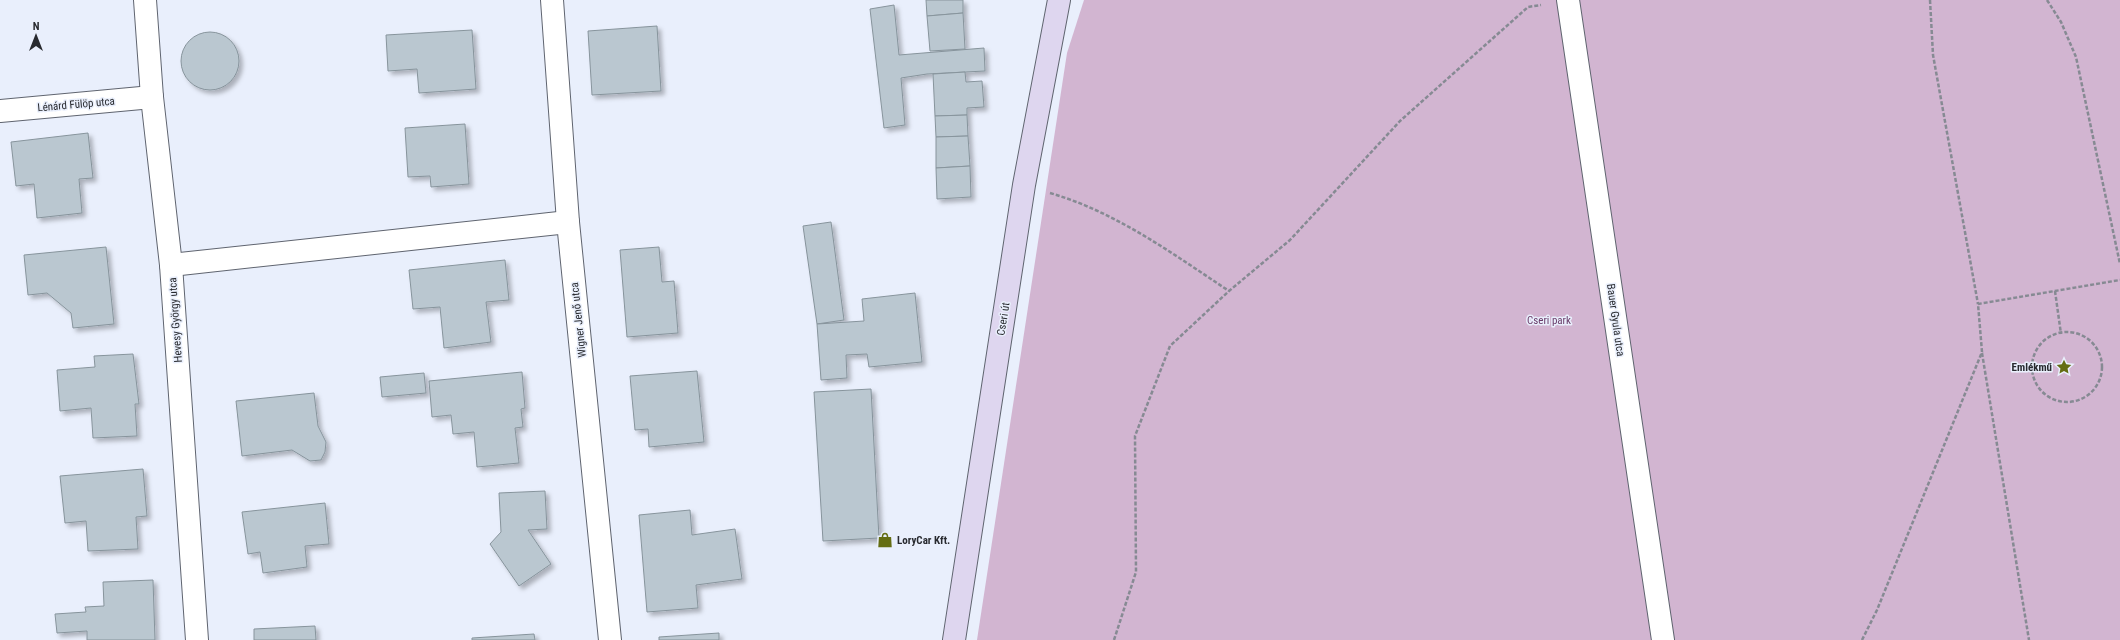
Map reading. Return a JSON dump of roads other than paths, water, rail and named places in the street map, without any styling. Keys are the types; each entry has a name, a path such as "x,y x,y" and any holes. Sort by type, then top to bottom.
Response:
{"street":[{"name":"Hevesy György utca","path":"145,0 152,97 171,265 197,640"},
{"name":"Wigner Jenő utca","path":"552,0 568,222 610,640"},
{"name":"Cseri út","path":"954,640 1024,185 1059,0"},
{"name":"Bauer Gyula utca","path":"1569,1 1663,640"},
{"name":"Lénárd Fülöp utca","path":"0,111 152,97"},
{"path":"171,265 568,222"}],"place":[{"name":"Emlékmű","path":"2064,367"},
{"name":"LoryCar Kft.","path":"885,540"}],"park label":[{"name":"Cseri park","path":"1549,320"}]}
